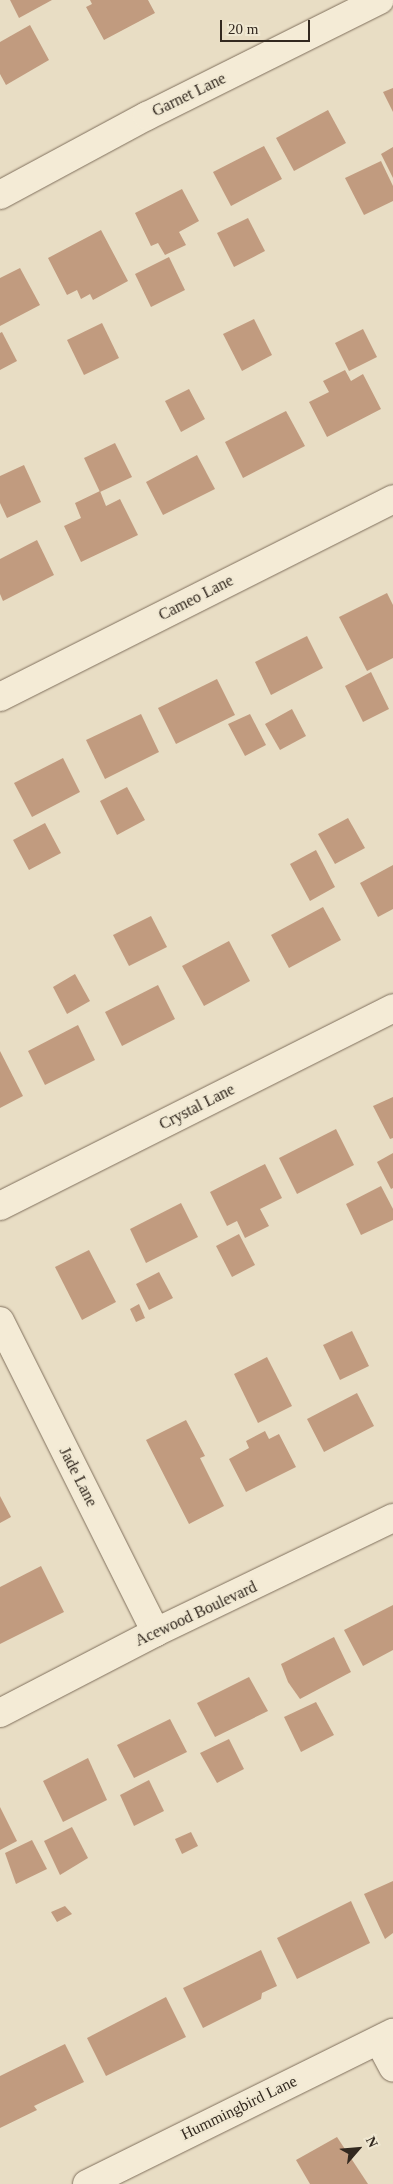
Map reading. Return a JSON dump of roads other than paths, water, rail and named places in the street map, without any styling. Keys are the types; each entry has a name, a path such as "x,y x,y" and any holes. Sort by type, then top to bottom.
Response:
{"street":[{"name":"Garnet Lane","path":"0,195 148,116 380,0"},
{"name":"Cameo Lane","path":"0,697 393,499"},
{"name":"Crystal Lane","path":"0,1206 393,1008"},
{"name":"Jade Lane","path":"0,1321 156,1632"},
{"name":"Acewood Boulevard","path":"0,1713 156,1632 393,1518"},
{"path":"386,2037 393,2067"},
{"name":"Hummingbird Lane","path":"86,2184 386,2037"}]}
